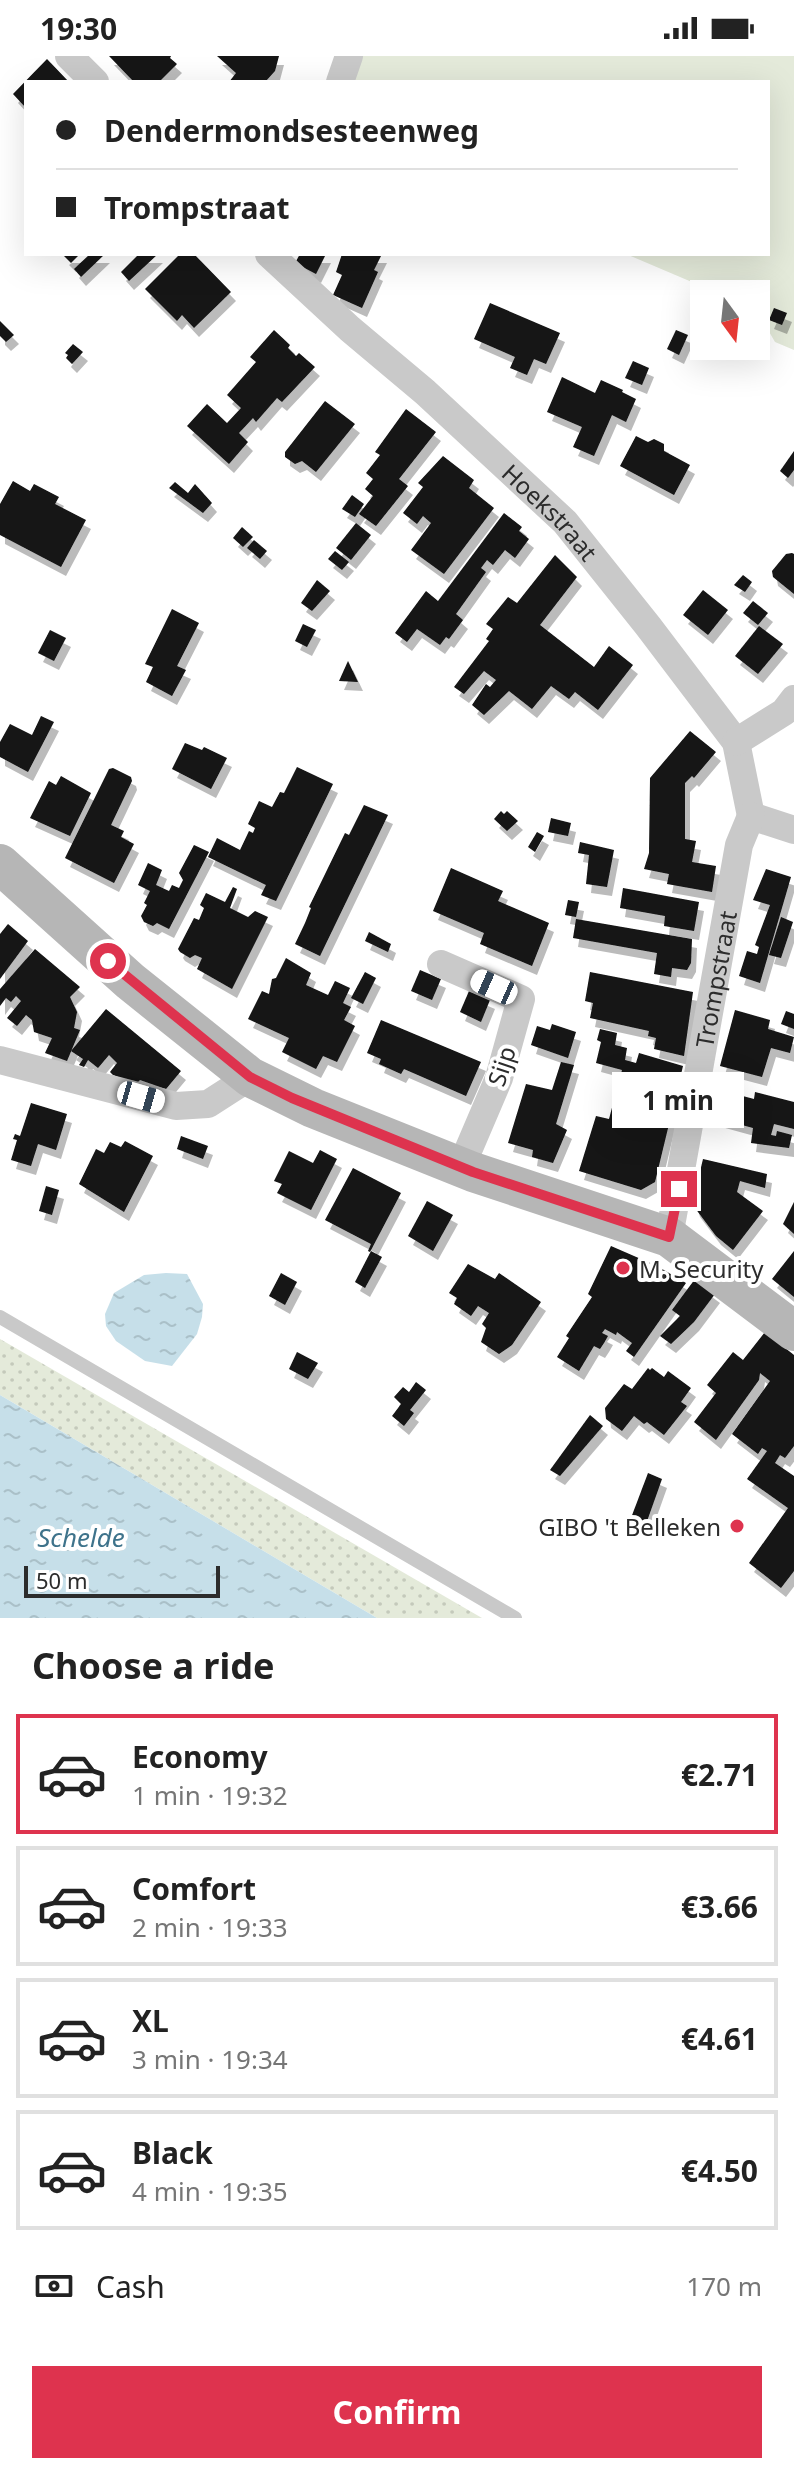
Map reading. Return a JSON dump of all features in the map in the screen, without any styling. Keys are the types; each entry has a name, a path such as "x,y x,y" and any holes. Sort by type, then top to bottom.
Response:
{"main road":[{"path":"0,864 130,981 250,1077 313,1108 461,1167 669,1237 794,1331"}],"street":[{"path":"69,56 93,80"},
{"path":"341,80 349,56"},
{"name":"Hoekstraat","path":"274,256 565,522 736,742 751,816"},
{"path":"736,742 784,712 794,699"},
{"path":"751,816 794,830"},
{"name":"Trompstraat","path":"669,1237 739,845 751,816"},
{"name":"Sijp","path":"441,964 521,999 499,1078 461,1167"},
{"path":"0,1060 176,1106 208,1104 250,1077"}],"lane":[{"path":"0,1317 515,1618"}],"green space":[{"path":"351,56 794,56 794,350 775,342 770,333 770,280 690,281 631,256 770,256 770,80 342,80"},
{"path":"0,1339 482,1618 377,1618 0,1395"}],"water":[{"path":"187,1274 203,1304 197,1334 172,1366 145,1361 116,1341 106,1326 105,1314 114,1293 144,1275"},
{"name":"Schelde","path":"0,1395 377,1618 0,1618"}],"building":[{"path":"109,56 171,56 177,64 161,80 132,80"},
{"path":"217,56 279,56 275,71 267,80 231,80 236,73"},
{"path":"47,59 67,80 27,80"},
{"path":"24,83 24,106 13,94"},
{"path":"64,256 78,256 71,263"},
{"path":"88,256 103,256 81,277 74,269"},
{"path":"137,256 156,256 129,281 121,272"},
{"path":"178,256 196,256 231,292 194,328 182,315 177,321 145,289"},
{"path":"299,256 325,256 316,274 295,263"},
{"path":"341,256 381,256 374,270 378,272 362,308 333,295 342,275 336,272"},
{"path":"490,303 560,333 546,364 534,359 527,375 510,368 515,357 474,339"},
{"path":"774,308 787,313 782,325 770,318"},
{"path":"0,321 14,335 6,342 0,336"},
{"path":"274,330 290,345 288,348 296,356 299,353 315,367 282,402 277,398 256,422 253,418 239,433 248,442 229,464 187,426 207,404 227,423 241,408 227,395 256,362 250,357"},
{"path":"676,330 688,335 679,355 667,349"},
{"path":"73,344 83,352 72,364 65,353"},
{"path":"633,361 649,368 642,385 625,378"},
{"path":"562,377 595,393 601,380 636,399 626,422 612,415 594,456 573,447 582,427 547,412"},
{"path":"325,401 355,424 316,472 302,461 295,464 285,457 285,452"},
{"path":"406,409 436,432 399,479 408,486 376,526 359,514 373,496 365,489 373,479 366,473 380,455 375,452"},
{"path":"636,436 648,442 654,439 664,444 664,451 690,465 674,495 620,466"},
{"path":"794,451 794,470 788,478 780,471"},
{"path":"443,456 474,480 469,488 494,508 444,574 411,550 431,523 423,516 417,524 403,513 423,487 418,483"},
{"path":"13,481 30,491 34,484 59,497 55,504 86,520 61,567 0,535 0,504"},
{"path":"175,482 188,493 195,484 212,503 203,513 169,488"},
{"path":"352,495 364,504 355,517 342,509"},
{"path":"504,513 522,527 519,531 529,539 515,558 505,550 493,565 487,560 481,568 486,572 456,614 463,620 449,639 446,637 440,645 417,629 407,642 395,633 426,591 438,601"},
{"path":"356,523 371,535 351,560 336,548"},
{"path":"242,527 253,537 243,547 233,538"},
{"path":"254,540 267,551 260,559 247,548"},
{"path":"335,551 349,562 342,570 328,559"},
{"path":"792,553 794,594 773,577 772,571 786,554"},
{"path":"555,555 577,577 540,625 594,667 609,646 633,665 598,710 575,692 569,699 551,686 532,709 509,691 484,715 472,705 486,684 490,687 496,680 484,671 464,694 454,687 489,641 486,639 493,629 486,624 508,597 517,603"},
{"path":"743,575 752,582 745,592 734,585"},
{"path":"317,580 330,591 312,611 301,603"},
{"path":"703,590 728,610 708,635 683,615"},
{"path":"753,601 768,613 758,625 743,613"},
{"path":"172,609 199,623 177,666 186,670 172,696 146,682 153,667 145,664"},
{"path":"303,624 316,630 307,647 295,641"},
{"path":"759,626 783,644 758,674 735,656"},
{"path":"50,630 66,638 54,661 38,653"},
{"path":"348,661 358,682 339,681"},
{"path":"41,716 54,722 28,772 0,757 0,742 10,724 32,735"},
{"path":"690,731 716,752 694,778 692,776 685,783 685,839 696,841 692,862 716,866 712,892 667,884 669,874 644,869 649,853 650,778"},
{"path":"185,743 202,750 204,747 227,758 211,789 172,769"},
{"path":"297,767 333,784 276,901 261,895 266,885 208,857 217,838 240,850 249,831 253,833 255,828 248,824 259,801 272,807 280,792 284,793"},
{"path":"109,769 131,777 132,781 111,825 124,831 121,837 134,844 114,883 65,858"},
{"path":"61,776 91,793 70,836 30,818 49,781 56,785"},
{"path":"364,805 388,815 320,956 295,944 309,907 345,833 349,835"},
{"path":"501,811 504,814 507,811 518,821 507,831 494,819"},
{"path":"551,818 571,823 568,836 548,832"},
{"path":"537,832 544,836 535,852 528,847"},
{"path":"580,842 614,850 607,887 586,884 589,855 578,853"},
{"path":"194,845 209,852 169,929 157,923 153,926 144,922 141,916 150,891 138,885 148,863 162,870 156,885 169,891 172,885 179,888 183,880 179,873"},
{"path":"451,868 503,891 498,901 549,923 532,966 480,944 484,933 433,911"},
{"path":"766,869 791,877 760,983 739,976 747,951 757,954 759,947 755,945 770,905 753,900"},
{"path":"233,887 237,889 230,908 248,917 255,911 268,917 232,989 197,969 202,958 195,955 190,958 178,949 194,918 199,920 204,908 200,905 206,893 225,902"},
{"path":"623,888 699,902 694,931 664,926 665,916 620,908"},
{"path":"568,900 579,902 576,917 565,915"},
{"path":"781,917 793,922 781,958 769,955"},
{"path":"576,919 692,939 691,963 687,970 672,968 671,977 654,974 657,953 573,938"},
{"path":"8,924 28,941 0,979 0,934"},
{"path":"369,932 391,944 388,952 365,941"},
{"path":"35,949 80,987 70,997 77,1012 74,1028 80,1030 67,1061 45,1053 52,1038 34,1032 32,1020 26,1015 17,1026 7,1018 21,1001 16,996 11,1002 6,998 0,1006 0,989"},
{"path":"286,958 311,973 306,985 328,995 335,981 350,988 343,1003 351,1007 344,1020 355,1026 337,1062 323,1056 316,1069 282,1052 289,1038 248,1019 262,991 269,994 272,979 276,978"},
{"path":"420,970 441,979 432,1000 411,991"},
{"path":"365,972 376,978 363,1004 351,998"},
{"path":"590,972 693,992 684,1056 654,1049 656,1038 648,1036 649,1031 590,1018 593,1003 585,1001"},
{"path":"469,991 490,1000 481,1022 460,1012"},
{"path":"106,1009 181,1071 166,1089 140,1080 136,1084 113,1075 110,1072 117,1063 109,1055 98,1068 88,1060 84,1067 79,1065 83,1059 71,1051"},
{"path":"735,1010 770,1020 768,1029 794,1037 790,1053 771,1048 762,1077 720,1066"},
{"path":"786,1011 794,1014 794,1029 781,1024"},
{"path":"381,1020 481,1062 466,1096 404,1069 401,1074 379,1064 381,1059 367,1053"},
{"path":"552,1024 576,1032 568,1058 531,1045 537,1026 550,1030"},
{"path":"600,1029 617,1033 615,1045 627,1048 625,1060 636,1063 639,1053 683,1066 655,1182 641,1190 579,1171 596,1116 609,1119 622,1070 596,1063 601,1042 597,1040"},
{"path":"561,1062 574,1065 556,1124 567,1130 553,1163 532,1157 533,1150 508,1143 526,1084 552,1090"},
{"path":"720,1090 754,1099 755,1092 794,1102 794,1129 774,1124 771,1135 776,1136 777,1131 792,1135 789,1148 751,1143 753,1128 713,1117"},
{"path":"31,1103 67,1114 56,1150 38,1144 31,1166 11,1160 17,1140 13,1139 15,1134 20,1136"},
{"path":"181,1136 208,1146 203,1159 177,1149"},
{"path":"125,1141 153,1156 124,1212 79,1184 96,1149 104,1153 110,1142 121,1147"},
{"path":"320,1150 337,1159 311,1210 277,1193 282,1184 274,1181 289,1151 313,1163"},
{"path":"703,1159 767,1174 765,1188 740,1181 737,1192 763,1211 733,1250 716,1236 695,1208 693,1201"},
{"path":"353,1168 401,1193 370,1252 371,1244 325,1220"},
{"path":"46,1186 59,1190 52,1215 39,1211"},
{"path":"427,1201 453,1215 433,1251 408,1236"},
{"path":"794,1202 794,1234 783,1224"},
{"path":"611,1246 657,1266 686,1283 634,1357 626,1351 632,1343 617,1332 616,1335 605,1329 602,1333 608,1336 604,1343 600,1349 594,1346 579,1371 557,1357 569,1338 566,1336 592,1297 588,1294"},
{"path":"371,1251 382,1257 365,1288 355,1282"},
{"path":"794,1251 794,1297 772,1279"},
{"path":"468,1264 495,1279 499,1273 541,1302 512,1345 499,1354 481,1342 486,1328 482,1324 489,1313 478,1306 471,1316 454,1304 457,1298 449,1293"},
{"path":"281,1273 297,1282 285,1305 269,1296"},
{"path":"695,1279 715,1294 694,1322 671,1344 660,1336 680,1316 672,1310"},
{"path":"765,1332 794,1355 794,1446 785,1458 780,1455 775,1463 794,1476 794,1571 781,1588 749,1563 788,1508 747,1479 767,1451 762,1448 758,1454 732,1434 770,1381 760,1373 759,1380 716,1440 694,1422 716,1393 707,1385 733,1352 743,1360"},
{"path":"297,1352 318,1363 308,1379 289,1369"},
{"path":"648,1368 664,1377 668,1371 691,1388 681,1402 687,1406 664,1435 634,1416 622,1431 606,1419 605,1408 624,1384 632,1389"},
{"path":"416,1382 426,1390 410,1410 414,1413 404,1426 392,1416 401,1404 394,1397 403,1387 409,1392"},
{"path":"590,1415 603,1426 560,1476 550,1470"},
{"path":"648,1473 662,1479 646,1524 631,1518"}],"place":[{"name":"M. Security","path":"623,1268"},
{"name":"GIBO 't Belleken","path":"737,1526"}],"route":[{"path":"108,961 250,1077 313,1108 473,1172 669,1237 679,1189"}]}
